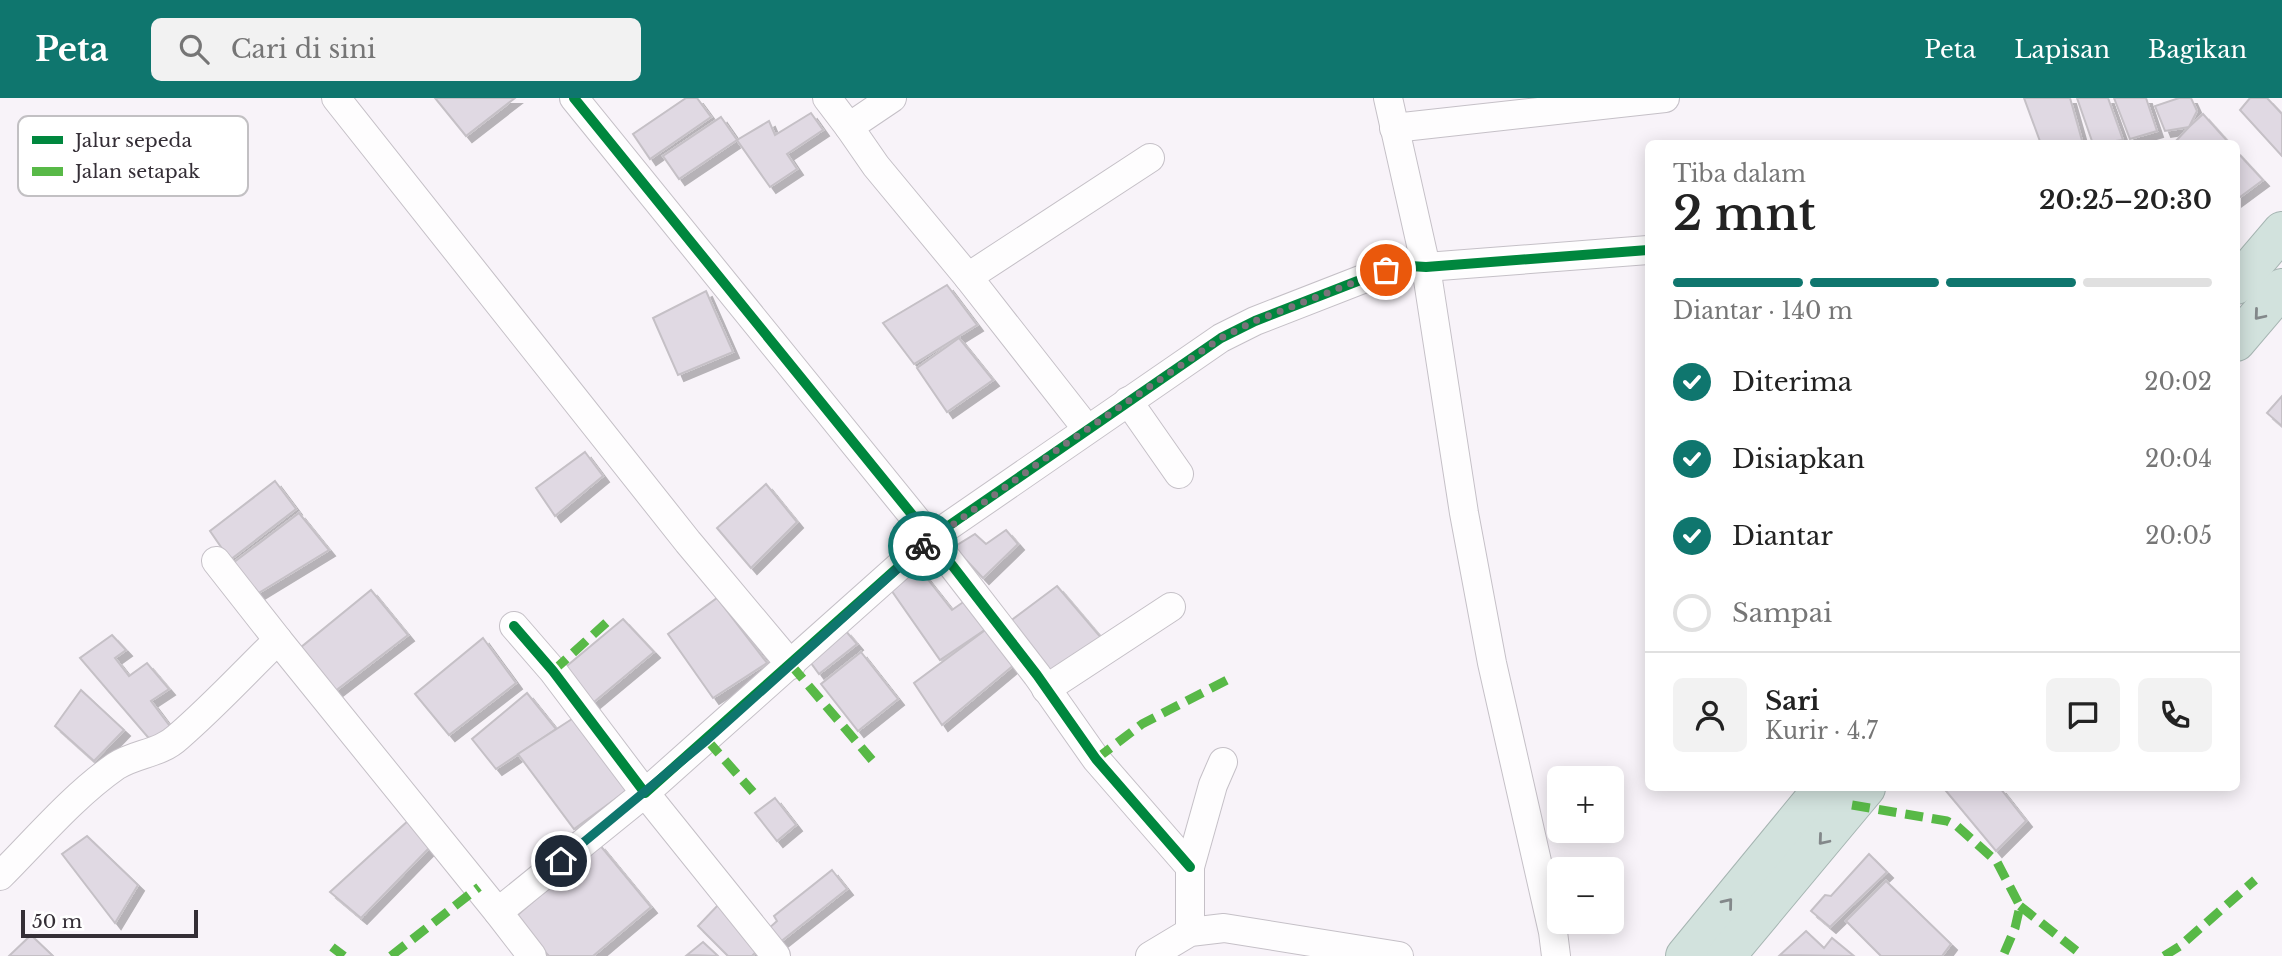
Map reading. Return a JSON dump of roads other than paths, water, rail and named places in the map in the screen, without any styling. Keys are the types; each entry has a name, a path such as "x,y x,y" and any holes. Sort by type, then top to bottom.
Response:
{"highway":[{"path":"2240,280 2282,231"},
{"path":"2240,337 2282,288"},
{"path":"1685,956 1821,791"},
{"path":"1726,956 1864,791"}],"street":[{"path":"336,98 688,542 791,665"},
{"path":"575,98 931,538 1097,759 1190,867"},
{"path":"827,98 876,166 968,277 1087,429"},
{"path":"849,127 892,98"},
{"path":"1388,98 1426,267 1464,513 1490,649 1553,932 1556,956"},
{"path":"1394,128 1665,98"},
{"path":"968,277 1150,158"},
{"path":"498,912 645,793 931,538 1221,338 1255,321 1386,270 1410,266 1645,250"},
{"path":"1128,401 1179,474"},
{"path":"216,561 533,956"},
{"path":"1046,689 1171,607"},
{"path":"514,626 553,671 645,793 775,956"},
{"path":"0,876 68,807 119,764 157,751 178,737 278,640"},
{"path":"1190,932 1190,867 1213,785 1223,762"},
{"path":"1150,956 1190,932 1224,928 1399,956"}]}
